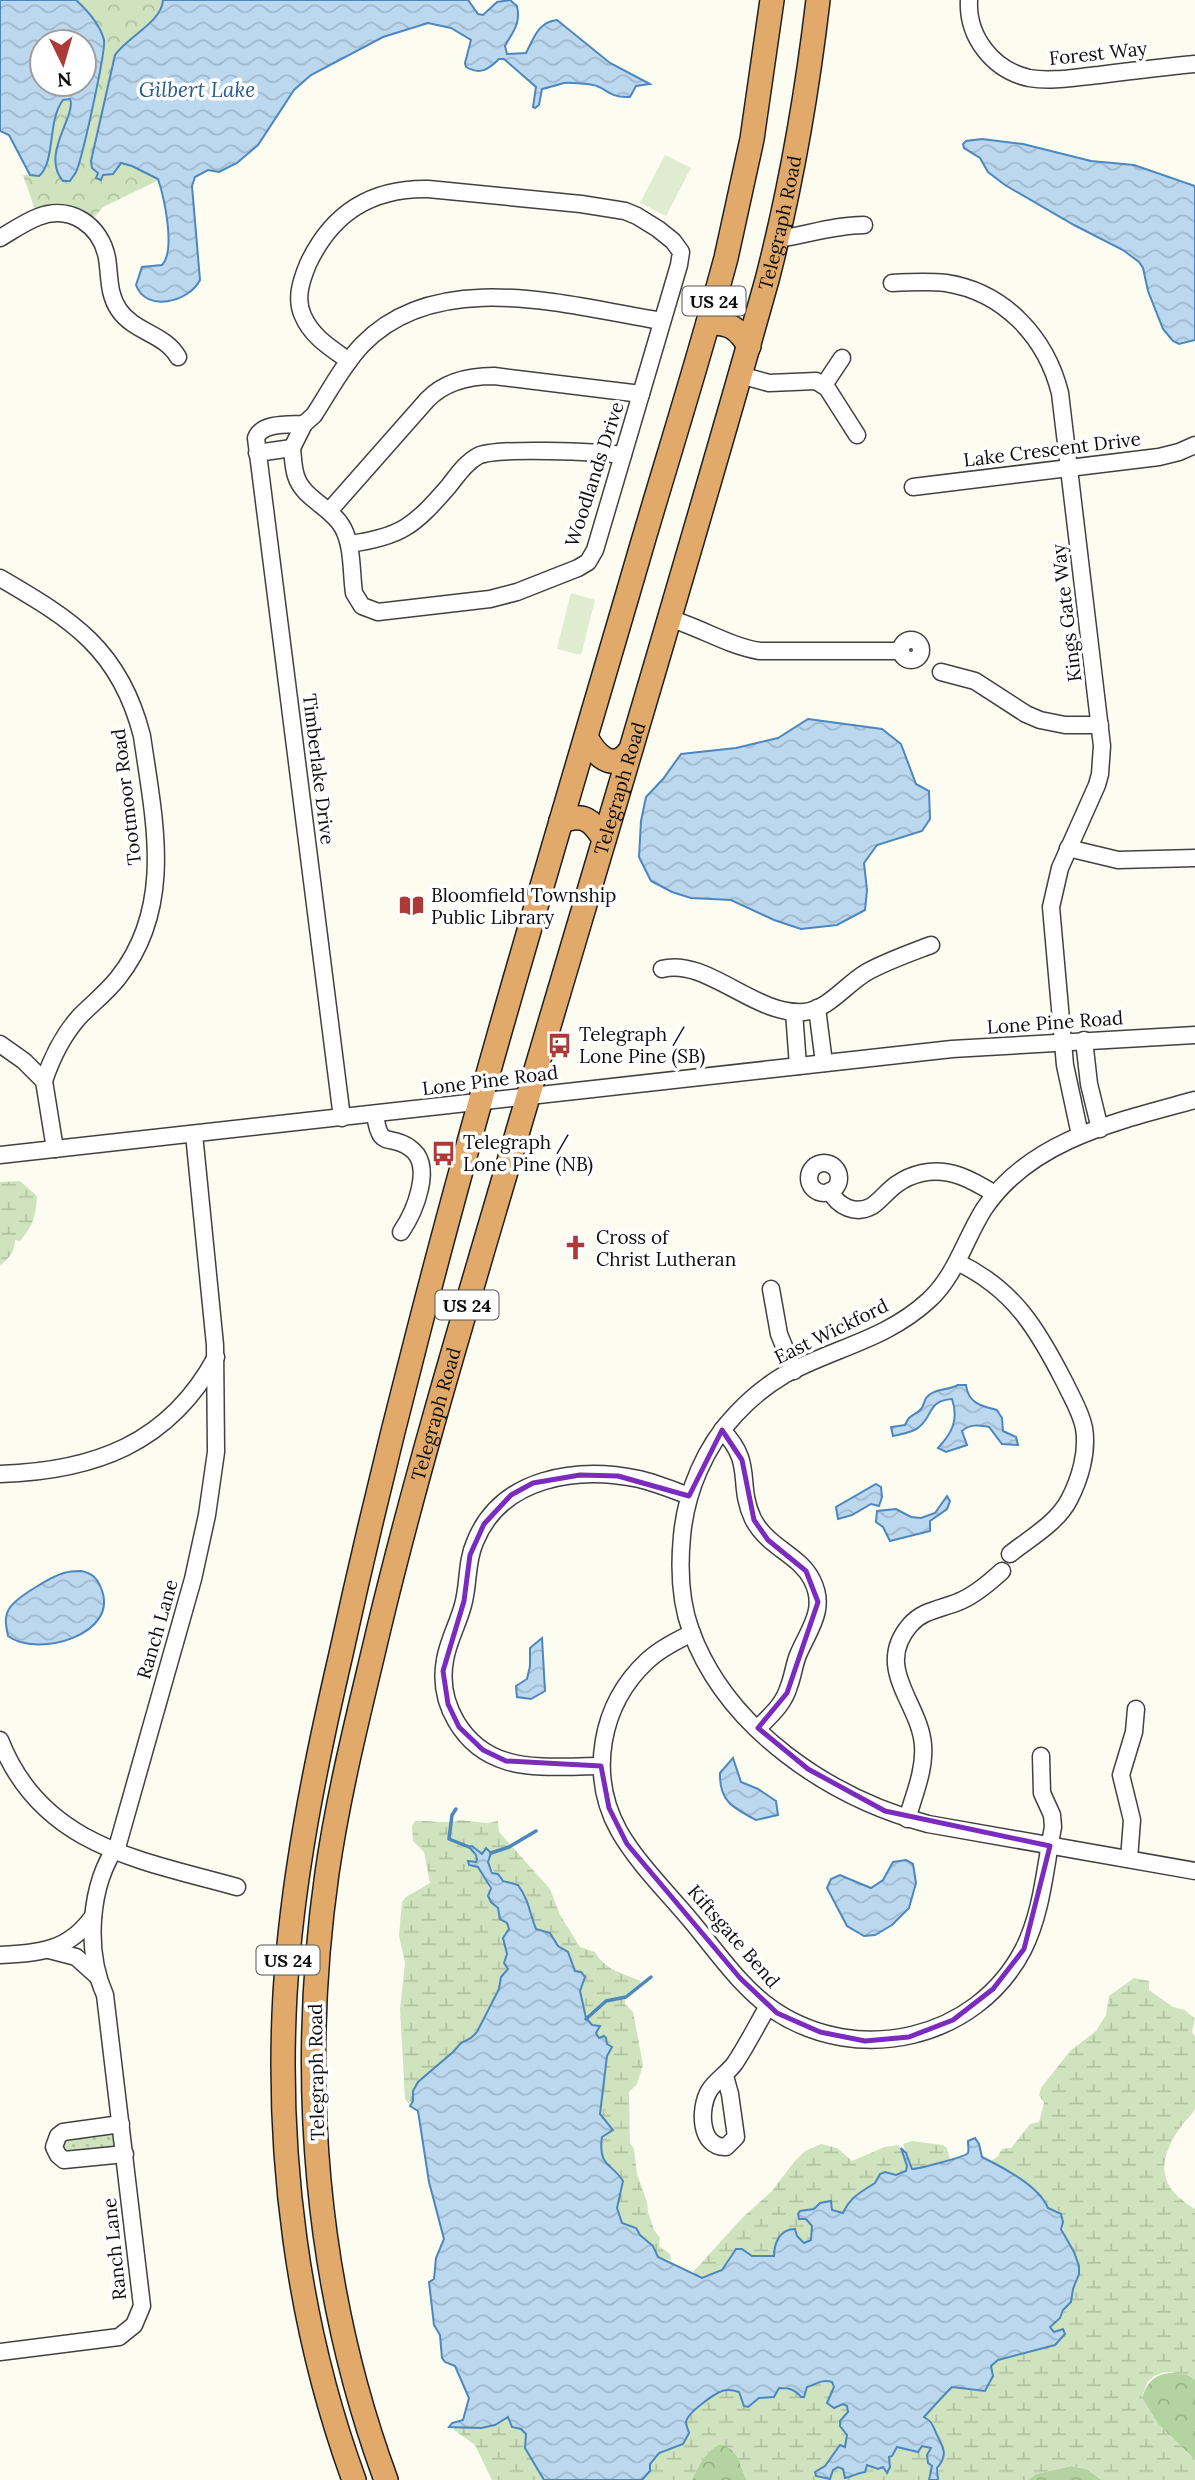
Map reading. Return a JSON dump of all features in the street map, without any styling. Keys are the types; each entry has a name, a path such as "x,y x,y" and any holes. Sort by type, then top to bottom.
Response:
{"highway":[{"name":"Telegraph Road","path":"354,2480 324,2386 300,2267 286,2135 285,1997 298,1871 312,1790 350,1612 406,1381 479,1102 708,323 732,231 752,139 772,0"},
{"name":"Telegraph Road","path":"386,2480 350,2368 327,2250 315,2131 314,2013 321,1919 339,1801 422,1460 778,239 803,109 818,0"},
{"path":"708,323 730,324 740,331 748,346"},
{"path":"586,737 596,754 606,761 620,760 629,752"},
{"path":"561,821 573,816 583,818 596,828 604,839"},
{"path":"406,1381 414,1396 421,1400 431,1400 441,1394"},
{"path":"391,1442 402,1438 412,1442 422,1460"}],"street":[{"name":"Forest Way","path":"969,0 973,27 986,51 999,64 1026,77 1069,78 1195,64"},
{"name":"Woodlands Drive","path":"292,448 299,484 330,510 343,528 349,544 357,600 369,610 390,612 490,599 517,592 578,568 592,557 681,252 673,241 637,216 613,208 428,189 396,190 369,199 334,224 315,250 302,280 299,300 307,324 315,335 349,361"},
{"path":"0,238 40,216 51,214 70,214 88,223 104,247 111,293 121,313 133,324 163,339 178,357"},
{"path":"778,239 835,226 864,225"},
{"name":"Kings Gate Way","path":"892,283 942,283 965,287 1001,305 1023,323 1041,345 1055,373 1060,393 1100,725 1100,774 1094,797 1068,848 1056,880 1051,907 1064,1041"},
{"path":"257,453 292,448 304,424 314,415 361,346 396,318 427,306 462,299 502,297 662,321"},
{"path":"824,385 842,358"},
{"path":"740,375 769,383 816,382 824,385 857,435"},
{"path":"330,510 427,400 446,386 476,377 494,376 641,394"},
{"name":"Timberlake Drive","path":"304,424 264,428 258,431 256,438 342,1118"},
{"name":"Lake Crescent Drive","path":"913,487 1170,455 1195,445"},
{"path":"349,544 391,536 409,526 425,513 463,468 480,455 502,452 623,455"},
{"name":"Tootmoor Road","path":"0,578 70,621 98,648 116,674 138,719 142,736 156,853 156,883 151,916 141,942 115,982 80,1016 68,1032 51,1060 44,1081"},
{"path":"668,618 694,625 738,646 760,651 901,651"},
{"path":"941,671 975,681 1040,720 1065,725 1100,725"},
{"path":"1068,848 1127,861 1195,858"},
{"path":"662,969 681,967 697,971 747,996 794,1012 817,1008 864,974 931,945"},
{"path":"817,1008 824,1063"},
{"path":"794,1012 798,1066"},
{"name":"Lone Pine Road","path":"0,1155 952,1049 1195,1035"},
{"path":"1084,1040 1087,1076 1100,1129"},
{"path":"1064,1041 1068,1087 1080,1135"},
{"path":"0,1044 24,1061 44,1081 55,1149"},
{"name":"East Wickford","path":"1195,1100 1080,1135 1034,1158 995,1194 938,1291 912,1314 879,1335 775,1381 749,1401 722,1430 707,1455 690,1496 682,1530 680,1565 685,1611 692,1633 710,1670 758,1728 787,1754 823,1779 860,1800 907,1819 967,1832 1195,1871"},
{"path":"1074,1114 1094,1109"},
{"path":"375,1114 379,1134 387,1140 411,1148 422,1167 421,1183 410,1220 401,1232"},
{"name":"Ranch Lane","path":"0,2353 110,2339 127,2332 134,2325 142,2306 105,1994 96,1975 93,1955 93,1916 108,1858 118,1844 194,1579 216,1452 216,1357 194,1134"},
{"path":"830,1191 844,1207 861,1209 869,1207 910,1177 921,1173 942,1172 965,1177 995,1194"},
{"path":"957,1262 998,1287 1024,1313 1051,1356 1077,1406 1084,1427 1082,1461 1069,1500 1059,1515 1010,1555"},
{"path":"771,1289 779,1334 794,1371"},
{"path":"0,1474 62,1469 103,1458 139,1440 163,1424 184,1404 202,1382 216,1357"},
{"path":"722,1430 735,1445 742,1460 746,1498 760,1530 806,1571 812,1579 818,1602 815,1624 797,1657 787,1693 774,1712 758,1728"},
{"path":"601,1766 533,1765 506,1761 483,1750 471,1740 453,1716 443,1684 444,1660 464,1601 470,1555 484,1524 500,1504 521,1489 547,1479 580,1475 618,1476 639,1479 690,1496"},
{"path":"907,1819 922,1769 923,1745 919,1723 899,1682 896,1661 901,1642 911,1625 919,1618 936,1608 966,1598 1002,1571"},
{"name":"Kiftsgate Bend","path":"692,1633 648,1660 626,1686 609,1718 601,1766 609,1808 627,1844 740,1978 768,2006 811,2029 837,2037 865,2041 909,2037 953,2020 993,1989 1009,1971 1024,1949 1036,1915 1053,1821 1042,1793 1041,1756"},
{"path":"1129,1859 1132,1820 1121,1775 1133,1732 1136,1709"},
{"path":"0,1740 19,1780 63,1823 87,1839 113,1851 237,1887"},
{"path":"47,1950 78,1935 93,1916"},
{"path":"0,1955 47,1950 76,1957 96,1975"},
{"path":"725,2076 768,2006"},
{"path":"121,2124 62,2132 54,2147 64,2160 125,2154"}],"highlighted area":[{"path":"722,1430 742,1460 754,1520 768,1540 806,1571 818,1602 787,1693 758,1728 808,1769 885,1811 1050,1846 1024,1949 993,1989 953,2020 909,2037 865,2041 820,2032 777,2013 740,1978 627,1844 609,1808 601,1766 506,1761 483,1750 459,1727 448,1704 443,1671 464,1601 470,1555 484,1524 511,1495 533,1483 580,1475 618,1476 689,1496"}],"green space":[{"path":"57,0 190,0 159,180 103,207 92,220 35,210 23,175 30,175 42,98 98,98 98,28 75,28"},
{"path":"665,155 691,168 666,216 640,203"},
{"path":"571,593 595,600 581,655 557,649"},
{"path":"20,1181 37,1196 35,1215 28,1230 20,1241 15,1240 11,1254 0,1265 0,1182"},
{"path":"460,1820 487,1823 498,1821 499,1832 550,1889 560,1915 580,1947 595,1952 615,1971 641,1981 639,1986 625,1996 625,2004 633,2012 643,2065 637,2084 629,2092 630,2143 634,2149 637,2174 648,2212 660,2238 659,2246 670,2254 671,2260 658,2257 636,2228 622,2223 617,2208 623,2181 605,2164 601,2153 602,2142 612,2127 600,2114 607,2056 611,2051 596,2033 600,2028 598,2025 592,2025 586,2019 573,1965 563,1948 558,1946 550,1933 536,1929 522,1891 518,1885 500,1878 495,1872 488,1862 491,1853 472,1852 478,1860 471,1861 484,1874 499,1914 503,1922 507,1923 509,1929 505,1948 508,1969 499,1982 499,1989 477,2032 461,2043 418,2083 413,2091 413,2101 408,2103 405,2099 400,2009 405,1963 399,1936 402,1902 430,1883 424,1852 413,1841 412,1826 415,1821"},
{"path":"1134,1978 1149,1981 1149,1990 1173,2007 1185,2010 1195,2019 1192,2032 1195,2037 1195,2108 1168,2150 1164,2171 1173,2191 1195,2209 1195,2380 1184,2374 1158,2374 1148,2382 1142,2398 1158,2424 1195,2460 1195,2480 1102,2480 1087,2469 1071,2466 1036,2474 1028,2480 938,2480 941,2441 933,2422 924,2417 925,2414 952,2387 987,2386 993,2376 991,2366 998,2360 1055,2345 1061,2337 1061,2328 1054,2332 1050,2327 1063,2312 1075,2285 1076,2264 1071,2244 1064,2233 1061,2214 1048,2208 1035,2189 1025,2185 1011,2171 990,2162 1002,2149 1011,2148 1030,2124 1039,2122 1044,2103 1039,2095 1041,2088 1070,2051 1096,2031 1106,2015 1109,1996"},
{"path":"111,2132 114,2134 116,2146 113,2149 70,2155 63,2151 62,2143 65,2138"},
{"path":"912,2141 943,2145 947,2148 950,2160 912,2169 903,2144"},
{"path":"821,2144 837,2148 852,2161 885,2147 899,2145 907,2166 906,2171 894,2175 885,2172 879,2175 875,2183 853,2199 844,2213 838,2213 820,2203 814,2209 806,2209 806,2219 813,2230 809,2242 805,2243 796,2236 795,2229 790,2230 779,2238 774,2256 731,2254 718,2272 708,2277 696,2277 693,2272 743,2217 772,2191 794,2162 805,2151"},
{"path":"1177,2372 1189,2375 1195,2380 1195,2460 1158,2424 1142,2398 1147,2386 1154,2379"},
{"path":"819,2380 832,2382 836,2408 847,2405 848,2412 841,2418 847,2435 845,2448 836,2450 825,2466 833,2470 838,2467 843,2469 845,2478 864,2472 867,2464 883,2467 885,2473 889,2456 892,2456 897,2447 908,2449 929,2446 932,2473 929,2480 747,2480 732,2450 720,2444 707,2454 692,2480 642,2480 659,2452 683,2444 689,2433 686,2422 688,2418 701,2404 718,2393 728,2389 739,2392 744,2406 779,2388 794,2391 804,2397 807,2388"},
{"path":"508,2417 526,2434 525,2448 544,2480 492,2480 475,2445 454,2430 454,2427 481,2428 495,2425"},
{"path":"720,2444 727,2446 738,2458 747,2480 692,2480 707,2454"},
{"path":"1071,2466 1087,2469 1102,2480 1028,2480 1036,2474"}],"water":[{"name":"Gilbert Lake","path":"0,0 76,0 93,18 100,29 104,40 98,80 98,28 28,28 28,98 95,98 79,163 70,181 63,181 57,171 55,159 60,136 69,115 70,99 63,100 58,109 48,161 39,176 30,175 9,135 0,131"},
{"name":"Gilbert Lake","path":"163,0 468,0 478,14 483,15 497,2 510,0 517,6 518,18 505,46 507,54 526,53 541,27 557,20 610,63 650,84 636,86 630,97 616,96 593,85 564,83 542,89 539,105 535,108 536,87 504,59 499,59 484,70 476,71 466,67 471,40 451,28 428,23 383,37 311,75 294,90 258,145 237,163 219,172 208,170 195,177 192,186 200,280 195,288 178,299 158,302 141,294 136,285 142,267 162,265 166,258 168,223 158,179 121,163 113,174 103,175 101,180 96,178 98,173 92,168 91,161 115,55 151,22"},
{"path":"982,139 1023,144 1091,161 1134,165 1195,186 1195,340 1179,344 1163,329 1139,262 1123,250 1005,185 988,172 980,158 964,148 966,141"},
{"path":"808,719 882,729 901,744 916,784 929,791 930,819 922,831 877,845 864,863 867,890 865,910 837,925 801,929 731,900 691,898 651,881 639,857 641,821 646,797 681,754 736,748 778,738"},
{"path":"966,1385 969,1396 976,1403 997,1410 1002,1418 1003,1431 1016,1437 1018,1445 1002,1444 989,1427 974,1426 962,1431 967,1445 946,1452 938,1448 953,1426 955,1413 952,1399 938,1403 916,1429 893,1436 891,1427 905,1425 922,1408 929,1395"},
{"path":"876,1484 881,1487 879,1506 871,1504 852,1515 838,1519 836,1507"},
{"path":"947,1496 950,1501 947,1509 930,1521 930,1531 890,1541 883,1527 876,1522 877,1511 896,1509 911,1517 921,1518 935,1513"},
{"path":"81,1571 98,1581 104,1604 99,1618 88,1630 55,1643 21,1642 8,1636 6,1615 18,1599 58,1575"},
{"path":"542,1638 545,1691 531,1699 517,1697 516,1686 527,1679 530,1648"},
{"path":"733,1758 741,1782 776,1801 778,1815 756,1820 741,1812 725,1797 720,1773"},
{"path":"472,1846 482,1854 486,1848 491,1853 488,1862 492,1873 498,1874 503,1881 518,1885 536,1929 550,1933 558,1946 568,1952 575,1971 581,1972 585,1977 580,1991 586,2018 592,2025 600,2026 596,2033 599,2038 604,2036 607,2044 612,2047 607,2056 600,2114 613,2130 602,2137 602,2154 606,2163 623,2181 617,2208 622,2223 636,2228 653,2246 658,2257 702,2278 722,2270 736,2249 742,2249 752,2256 774,2256 775,2246 785,2231 795,2229 797,2236 804,2243 811,2240 812,2226 806,2219 799,2219 800,2211 814,2209 820,2203 831,2201 832,2210 843,2213 853,2199 875,2183 880,2174 885,2172 896,2175 906,2171 901,2148 906,2153 912,2169 965,2155 968,2153 968,2141 975,2138 982,2157 1020,2178 1037,2192 1048,2208 1061,2214 1061,2229 1079,2266 1071,2302 1050,2327 1054,2332 1063,2329 1065,2334 1055,2345 998,2360 991,2366 993,2376 985,2391 952,2387 924,2417 932,2424 943,2448 943,2460 937,2468 938,2480 929,2480 932,2466 928,2463 927,2455 931,2448 922,2446 918,2452 897,2447 889,2457 890,2467 887,2473 883,2467 878,2469 867,2465 865,2472 845,2478 843,2469 838,2467 833,2470 830,2479 816,2476 815,2472 825,2466 840,2445 845,2447 847,2435 840,2426 840,2421 848,2412 847,2406 843,2404 834,2408 827,2403 834,2387 832,2382 828,2381 807,2387 804,2397 791,2390 779,2388 774,2397 759,2398 748,2407 744,2406 739,2392 728,2390 718,2393 701,2404 688,2418 686,2423 689,2433 683,2444 659,2453 642,2480 544,2480 525,2448 526,2434 521,2429 512,2427 508,2417 495,2425 481,2428 449,2427 452,2423 463,2420 469,2398 455,2366 442,2358 440,2335 434,2325 429,2282 434,2279 436,2258 444,2239 429,2182 418,2111 410,2106 418,2082 477,2032 499,1989 501,1977 508,1969 504,1963 507,1954 503,1938 509,1929 507,1923 500,1919 498,1908 488,1896 491,1888 478,1867 469,1865 468,1861 477,1860 469,1847"},
{"path":"906,1860 913,1864 916,1883 909,1908 892,1925 875,1935 864,1936 847,1926 827,1888 831,1879 840,1875 871,1888 883,1880 893,1862"}],"waterway":[{"path":"456,1809 452,1815 449,1839 469,1847"},
{"path":"491,1853 509,1847 536,1831"},
{"path":"586,2019 606,2001 626,1997 651,1977"}],"place":[{"name":"Bloomfield Township Public Library","path":"411,906"},
{"name":"Telegraph / Lone Pine (SB)","path":"559,1045"},
{"name":"Telegraph / Lone Pine (NB)","path":"443,1153"},
{"name":"Cross of Christ Lutheran","path":"576,1248"}]}
